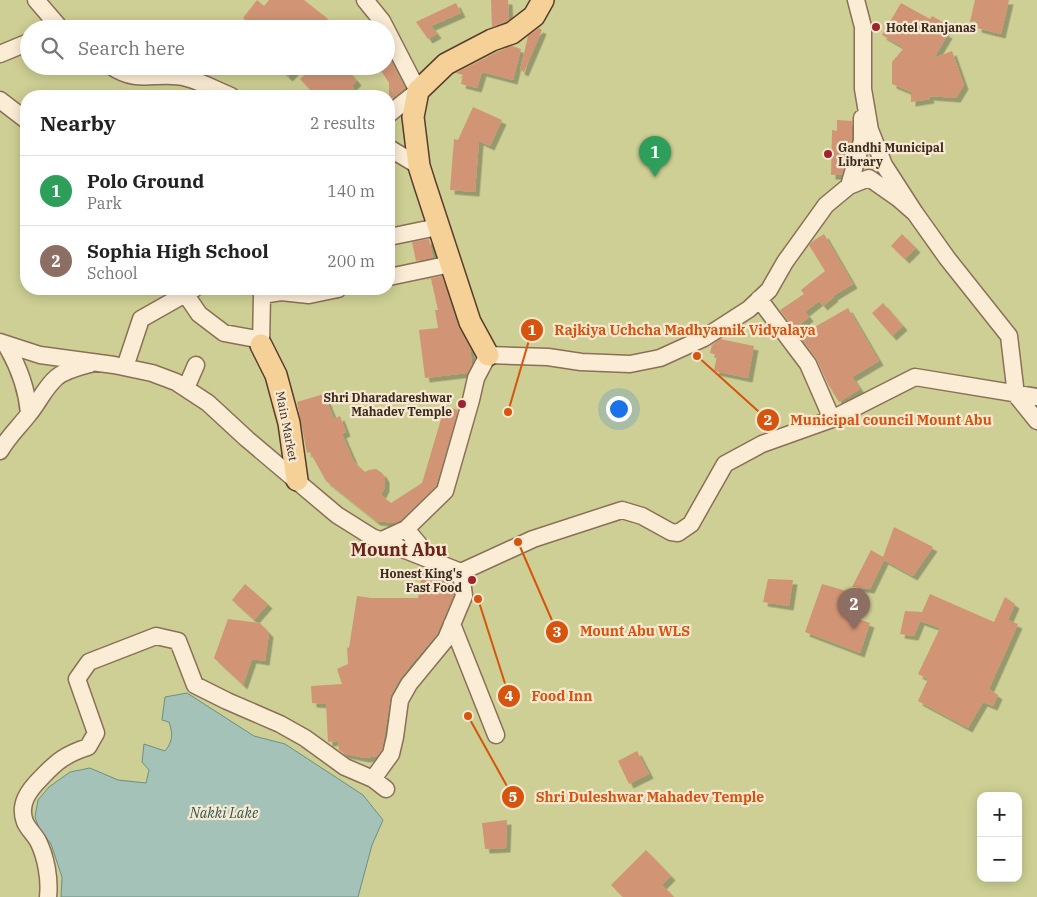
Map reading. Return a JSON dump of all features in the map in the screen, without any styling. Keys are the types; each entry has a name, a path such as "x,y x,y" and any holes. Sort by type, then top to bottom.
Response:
{"main road":[{"path":"488,355 470,322 419,166 412,117 418,91 446,64 492,40 512,33 534,16 544,0"},
{"name":"Main Market","path":"261,345 276,375 287,415 297,480"}],"street":[{"path":"36,0 53,20"},
{"path":"365,0 381,20"},
{"path":"849,186 862,141 863,27 856,0"},
{"path":"0,54 20,46"},
{"path":"395,46 418,91 395,109"},
{"path":"130,75 136,77 171,76 187,78 216,90"},
{"path":"863,86 870,130 884,165 915,213 1009,336 1016,395 1037,421"},
{"path":"0,100 20,115"},
{"path":"395,152 419,166"},
{"path":"382,540 406,529 445,491 472,400 476,378 488,355 548,357 581,362 630,364 660,358 704,338 749,309 769,290 826,205 849,186 869,178 915,213"},
{"path":"395,236 428,229 438,223"},
{"path":"395,276 451,264"},
{"path":"124,367 141,319 179,295"},
{"path":"190,295 199,314 224,333 256,339 261,345"},
{"path":"261,295 261,345"},
{"path":"759,299 808,364 832,419"},
{"path":"3,343 40,355 124,367 152,373 176,382 208,403 247,439 338,514 372,537 461,572 533,539 622,510 642,516 671,532 678,533 691,524 725,464 762,444 832,419 915,377 1037,398"},
{"path":"3,343 22,378 27,394 29,414"},
{"path":"0,451 9,436 29,414 43,393 58,376 75,368 97,363"},
{"path":"186,388 196,365"},
{"path":"406,529 434,561"},
{"path":"373,779 390,754 395,737 400,700 409,684 446,639 464,596 461,572"},
{"path":"452,624 496,735"},
{"path":"48,897 48,872 38,842 25,822 22,811 27,793 55,762 69,753 88,747 96,733 78,679 89,662 156,636 178,642 195,685 227,702 280,724 305,738 345,767 373,779 386,789"}],"green space":[{"path":"0,0 1037,0 1037,897 0,897"}],"water":[{"name":"Nakki Lake","path":"187,693 254,736 285,744 363,795 383,820 372,845 358,897 61,897 62,877 51,844 39,828 35,817 38,800 49,787 70,772 90,768 118,780 146,783 149,770 142,762 144,744 165,751 171,741 172,734 169,722 162,720 165,697"}],"building":[{"path":"257,0 264,6 269,0 304,0 328,19 245,20 243,18"},
{"path":"491,0 508,0 509,20 492,27"},
{"path":"975,0 1009,0 1001,34 977,28 978,21 970,22"},
{"path":"456,3 461,13 431,26 437,34 428,39 416,22"},
{"path":"901,3 930,19 932,16 948,25 944,32 948,34 934,58 952,51 964,85 956,98 929,96 930,99 911,102 911,92 892,84 892,62 904,48 882,35"},
{"path":"539,28 542,30 524,72 520,70 528,36"},
{"path":"512,46 521,49 513,80 482,72 477,88 461,84 463,75 456,73"},
{"path":"395,69 405,88 396,96 395,90 393,90 390,85 392,90 389,90 389,83 384,75 395,75"},
{"path":"304,75 352,75 357,81 352,86 354,90 310,90 300,79"},
{"path":"473,107 502,120 490,146 479,141 475,192 450,190 454,139 458,140"},
{"path":"837,120 852,121 852,140 842,175 831,175 832,130 837,131"},
{"path":"824,234 853,284 833,296 823,306 819,301 805,312 809,317 794,329 780,310 804,294 801,290 825,271 809,245"},
{"path":"902,234 916,248 905,259 891,246"},
{"path":"429,239 433,258 416,261 412,242"},
{"path":"442,276 458,326 470,348 472,364 467,373 425,378 419,330 438,328 435,310 438,310 431,279 424,280"},
{"path":"883,303 903,326 892,336 872,313"},
{"path":"848,308 879,361 852,377 860,389 839,402 816,358 799,336"},
{"path":"720,339 754,346 748,378 714,371 717,355 710,353 712,345"},
{"path":"324,394 334,419 340,416 346,432 342,434 354,462 365,472 376,469 382,473 385,478 385,487 381,495 391,503 422,483 445,406 458,410 436,486 400,521 394,523 376,521 326,481 310,452 307,453 297,402"},
{"path":"894,527 933,547 913,576 884,560 870,589 852,587 871,550 883,557"},
{"path":"423,568 452,579 454,595 437,634 400,679 391,695 382,750 377,756 365,758 345,754 339,750 338,741 328,742 326,704 312,703 311,686 342,684 337,669 348,664 347,647 349,648 357,596 371,598 418,598"},
{"path":"768,579 793,580 789,606 763,602"},
{"path":"245,584 268,604 254,620 232,600"},
{"path":"822,584 850,592 844,614 870,623 860,653 805,632"},
{"path":"930,594 994,622 1005,597 1015,604 1008,620 1018,624 989,689 998,695 993,706 983,702 968,728 918,701 928,679 918,674 940,628 920,621 914,636 900,634 905,611 922,612"},
{"path":"228,619 260,623 269,633 265,661 252,659 243,685 214,658"},
{"path":"637,751 649,774 629,784 618,761"},
{"path":"507,820 506,848 485,849 482,823"},
{"path":"646,850 671,876 662,885 674,897 623,897 611,885"}],"place":[{"name":"Hotel Ranjanas","path":"876,27"},
{"name":"Gandhi Municipal Library","path":"828,154"},
{"name":"Polo Ground","path":"655,177"},
{"name":"Municipal council Mount Abu","path":"697,356"},
{"name":"Shri Dharadareshwar Mahadev Temple","path":"462,404"},
{"name":"Rajkiya Uchcha Madhyamik Vidyalaya","path":"508,412"},
{"name":"Mount Abu WLS","path":"518,542"},
{"name":"Honest King's Fast Food","path":"472,580"},
{"name":"Food Inn","path":"478,599"},
{"name":"Sophia High School","path":"854,629"},
{"name":"Shri Duleshwar Mahadev Temple","path":"468,716"}],"district":[{"name":"Mount Abu","path":"399,549"}]}
